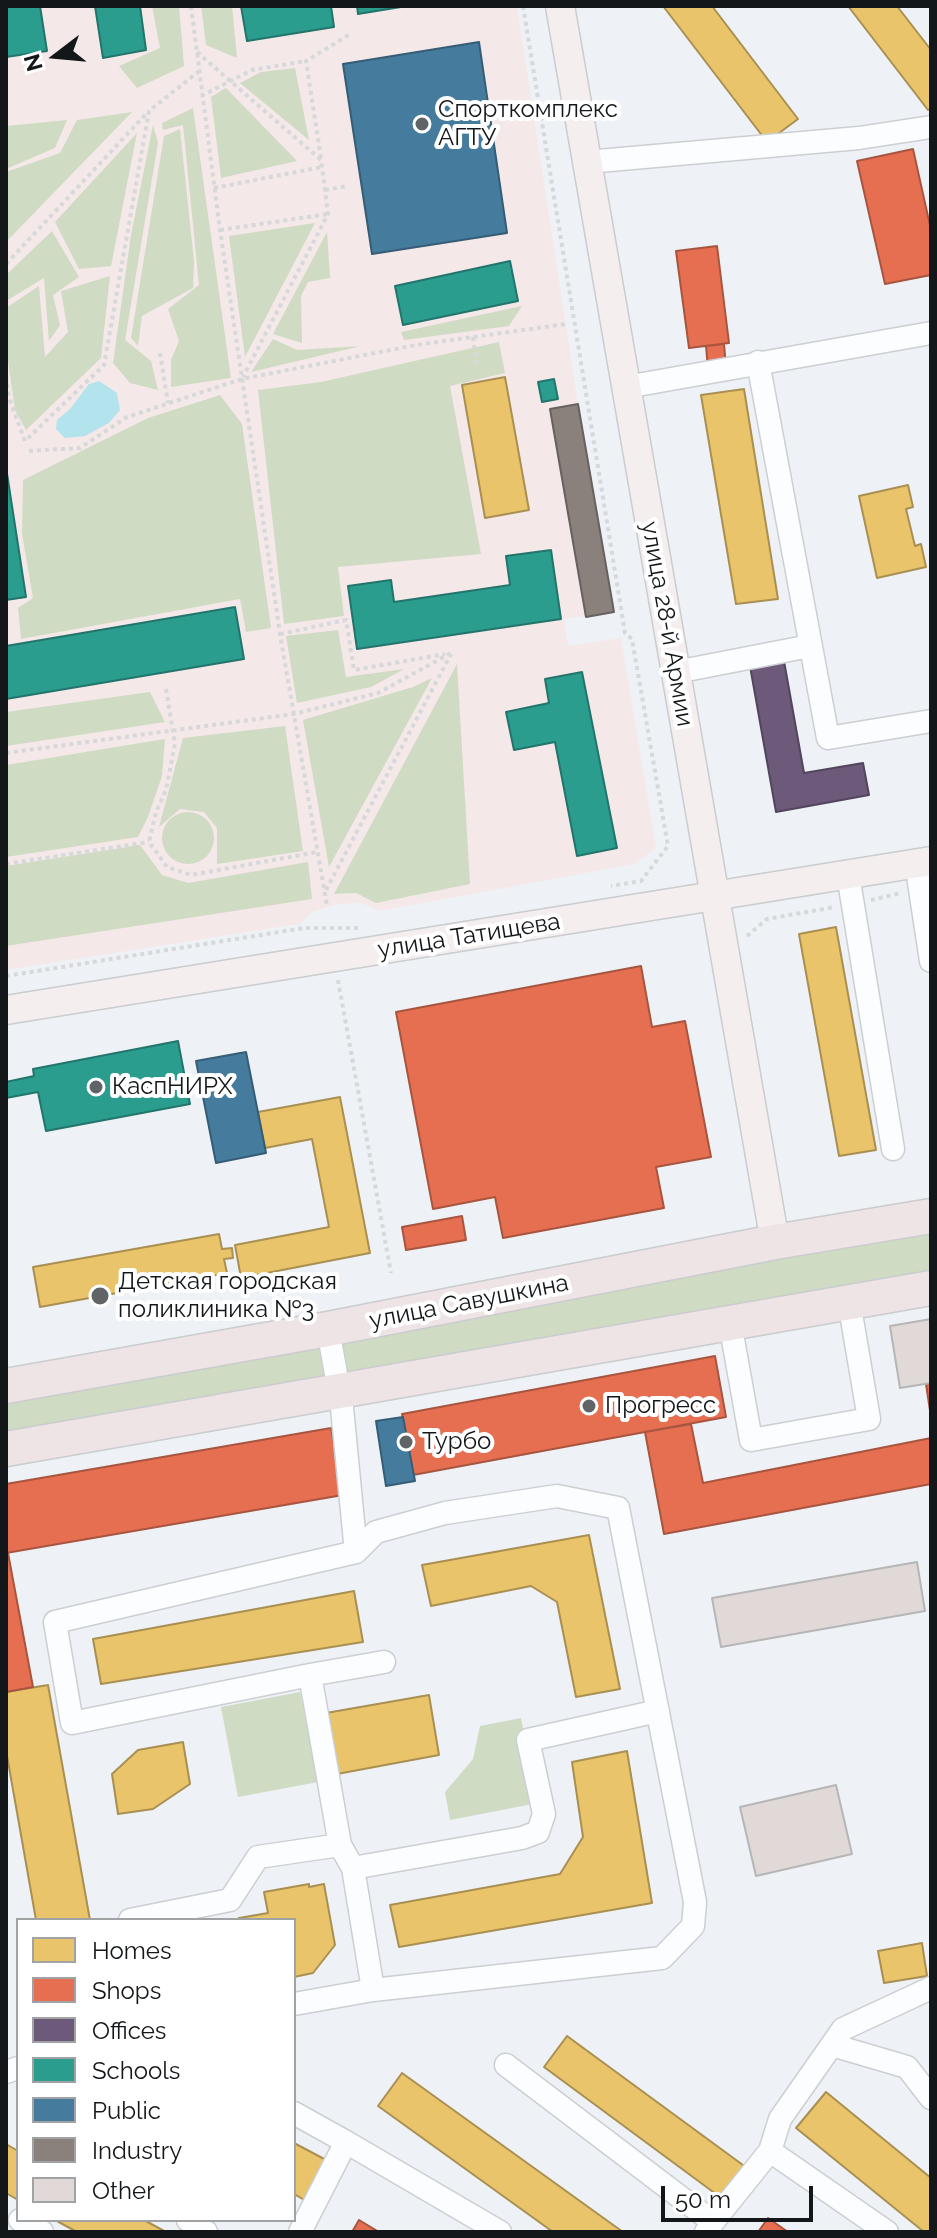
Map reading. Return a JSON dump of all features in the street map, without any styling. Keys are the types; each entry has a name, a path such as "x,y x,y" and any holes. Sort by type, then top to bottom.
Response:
{"highway":[{"name":"улица Савушкина","path":"6,1386 328,1329 775,1242 931,1216"},
{"path":"6,1449 931,1288"}],"main road":[{"name":"улица 28-й Армии","path":"560,6 775,1242"},
{"name":"улица Татищева","path":"6,1010 923,862"}],"lane":[{"path":"587,162 859,138 931,127"},
{"path":"626,387 931,333"},
{"path":"758,362 828,738 931,721"},
{"path":"676,672 810,646"},
{"path":"923,862 931,961"},
{"path":"848,875 893,1149"},
{"path":"730,1323 751,1440 869,1419 849,1302"},
{"path":"328,1329 339,1391 356,1552"},
{"path":"296,2004 373,1990 662,1958 693,1926 695,1902 618,1508 557,1496 445,1513 376,1532 356,1552 55,1622 72,1723 384,1662"},
{"path":"310,1675 340,1845 353,1868 373,1990"},
{"path":"353,1868 522,1838 538,1832 544,1814 528,1740 658,1711"},
{"path":"140,1918 230,1900 258,1857 340,1845"},
{"path":"506,2065 710,2227 770,2151 780,2119 843,2029 931,1988"},
{"path":"832,2045 907,2067 927,2085"},
{"path":"296,2114 500,2232"},
{"path":"300,2232 346,2142"},
{"path":"770,2151 887,2232"},
{"path":"23,2222 42,2232"}],"path":[{"path":"191,6 214,188 280,634 327,906"},
{"path":"523,6 622,618 625,633 632,639 668,846 641,881 611,886"},
{"path":"201,96 252,70 306,61 352,33"},
{"path":"195,50 321,160"},
{"path":"242,379 328,214 306,61"},
{"path":"6,264 149,111 198,72"},
{"path":"6,376 9,398 25,441 104,365 149,111"},
{"path":"214,188 322,167"},
{"path":"325,190 348,186"},
{"path":"220,230 328,214"},
{"path":"29,451 80,448 127,417 242,379 473,337 566,324"},
{"path":"473,337 476,364"},
{"path":"160,353 168,403"},
{"path":"280,634 346,620 354,670 451,653"},
{"path":"6,753 294,714 378,693 451,653"},
{"path":"325,893 451,653"},
{"path":"166,689 175,744 170,774 149,842 167,867 191,875 317,852"},
{"path":"6,864 149,842"},
{"path":"6,976 304,928 359,928"},
{"path":"338,977 391,1273"}],"shaded area":[{"path":"6,6 517,6 578,404 614,612 564,619 568,646 621,638 656,848 634,864 380,911 361,903 337,904 313,912 299,924 6,970"}],"green space":[{"path":"152,6 179,6 184,66 137,88 119,66 160,48"},
{"path":"201,6 232,6 237,58 206,45"},
{"path":"295,68 309,140 240,83 261,72"},
{"path":"226,88 297,161 221,178 211,97"},
{"path":"193,108 231,378 171,387 171,360 179,341 168,309 199,285 183,125 163,130 162,123"},
{"path":"132,112 6,242 6,172 60,153 77,120"},
{"path":"67,120 55,148 6,169 6,126"},
{"path":"153,125 158,143 125,340 151,361 158,390 130,383 113,363 131,235"},
{"path":"180,129 194,261 193,288 142,316 138,346 131,338 164,136"},
{"path":"137,133 111,266 79,269 55,222"},
{"path":"315,223 245,357 229,236"},
{"path":"52,231 79,277 53,295 60,325 49,341 44,278 6,301 6,275"},
{"path":"327,232 330,278 308,282 301,296 302,343 273,334"},
{"path":"110,276 101,358 26,430 15,410 6,347 6,308 39,286 45,357 68,332 61,291"},
{"path":"522,306 509,326 404,340 401,332"},
{"path":"273,339 297,350 361,346 251,372"},
{"path":"499,342 505,373 450,386 481,554 338,567 344,616 284,624 258,390 321,382"},
{"path":"220,395 242,424 271,628 246,632 240,599 21,639 18,608 33,598 22,534 23,480 148,418"},
{"path":"338,630 346,677 404,669 371,687 297,703 286,636"},
{"path":"457,664 470,884 376,903 356,893 334,894"},
{"path":"432,678 329,867 303,720 413,687"},
{"path":"150,692 165,722 6,746 6,712"},
{"path":"285,726 303,851 217,864 217,828 204,812 180,809 159,827 183,738"},
{"path":"165,739 162,776 138,837 6,857 6,765"},
{"path":"188,812 206,820 214,838 206,856 188,864 170,856 162,838 170,820"},
{"path":"140,845 162,875 188,883 308,862 312,899 6,946 6,866"},
{"path":"931,1225 931,1286 6,1442 6,1396"},
{"path":"300,1692 318,1782 238,1797 221,1707"},
{"path":"521,1718 538,1803 450,1820 445,1792 473,1759 480,1726"}],"water":[{"path":"99,381 117,393 120,410 109,423 85,436 65,438 56,429 57,420 70,409 89,384"}],"building: Homes":[{"path":"663,6 712,6 798,119 767,142"},
{"path":"848,6 897,6 931,50 931,108 928,110"},
{"path":"505,377 529,510 485,518 462,385"},
{"path":"744,389 778,599 736,604 701,395"},
{"path":"908,485 913,507 906,509 915,546 921,544 926,567 877,578 859,496"},
{"path":"836,927 876,1150 839,1156 799,934"},
{"path":"340,1097 370,1253 241,1278 235,1245 329,1227 312,1139 265,1148 258,1112"},
{"path":"219,1234 222,1249 232,1248 233,1258 224,1259 227,1273 40,1307 33,1267"},
{"path":"589,1535 620,1689 576,1697 557,1602 531,1586 431,1606 422,1565"},
{"path":"354,1591 363,1642 101,1684 93,1639"},
{"path":"48,1685 90,1918 36,1918 6,1750 6,1692"},
{"path":"429,1695 439,1755 337,1774 326,1713"},
{"path":"183,1742 190,1784 153,1809 118,1814 112,1774 138,1750"},
{"path":"627,1751 652,1903 399,1947 390,1905 560,1874 583,1837 572,1762"},
{"path":"324,1884 335,1945 313,1973 296,1977 296,1918 239,1918 268,1913 264,1892"},
{"path":"922,1943 927,1976 884,1983 878,1951"},
{"path":"567,2036 747,2168 724,2200 544,2067"},
{"path":"402,2073 623,2232 553,2232 378,2106"},
{"path":"826,2092 931,2178 931,2232 924,2232 796,2128"},
{"path":"6,2144 16,2150 16,2199 6,2193"},
{"path":"296,2144 328,2161 306,2201 296,2195"},
{"path":"59,2222 148,2222 166,2232 77,2232"}],"building: Shops":[{"path":"913,149 931,230 931,275 885,284 857,161"},
{"path":"717,246 729,343 689,348 676,251"},
{"path":"724,344 726,367 708,369 706,346"},
{"path":"641,966 652,1027 685,1021 711,1157 656,1167 664,1208 503,1238 495,1197 433,1209 396,1012"},
{"path":"462,1216 466,1240 406,1250 402,1227"},
{"path":"715,1356 726,1417 413,1475 402,1414"},
{"path":"931,1383 931,1417 926,1384"},
{"path":"691,1424 703,1483 931,1438 931,1484 664,1534 645,1432"},
{"path":"331,1428 343,1495 6,1553 6,1484"},
{"path":"6,1553 33,1687 6,1692"},
{"path":"768,2218 788,2232 758,2232"},
{"path":"359,2220 379,2232 352,2232"}],"building: Offices":[{"path":"784,661 804,773 863,763 869,795 776,812 750,666"}],"building: Schools":[{"path":"6,6 40,6 47,51 6,57"},
{"path":"95,6 140,6 146,50 103,58"},
{"path":"241,6 331,6 334,27 247,41"},
{"path":"357,6 407,6 358,14"},
{"path":"510,261 518,301 403,325 395,286"},
{"path":"554,379 558,399 542,402 538,382"},
{"path":"6,467 26,597 6,600"},
{"path":"551,550 561,619 357,649 348,586 391,580 394,602 510,585 506,556"},
{"path":"235,607 244,659 6,699 6,646"},
{"path":"582,672 617,848 577,856 555,742 514,750 506,712 549,703 545,679"},
{"name":"КаспНИРХ","path":"178,1041 190,1104 46,1131 38,1092 6,1098 6,1082 34,1076 33,1069"}],"building: Public":[{"name":"Спорткомплекс АГТУ","path":"479,42 507,233 372,254 343,64"},
{"path":"246,1052 266,1153 216,1163 196,1061"},
{"path":"403,1417 415,1481 386,1486 376,1421"}],"building: Industry":[{"path":"578,404 614,612 586,617 550,409"}],"building: Other":[{"path":"931,1319 931,1383 900,1388 890,1326"},
{"path":"917,1562 925,1611 721,1647 712,1598"},
{"path":"836,1785 852,1854 756,1876 740,1807"}],"place":[{"name":"Спорткомплекс АГТУ","path":"422,124"},
{"name":"КаспНИРХ","path":"96,1087"},
{"name":"Детская городская поликлиника №3","path":"100,1296"},
{"name":"Прогресс","path":"589,1406"},
{"name":"Турбо","path":"406,1442"}]}
